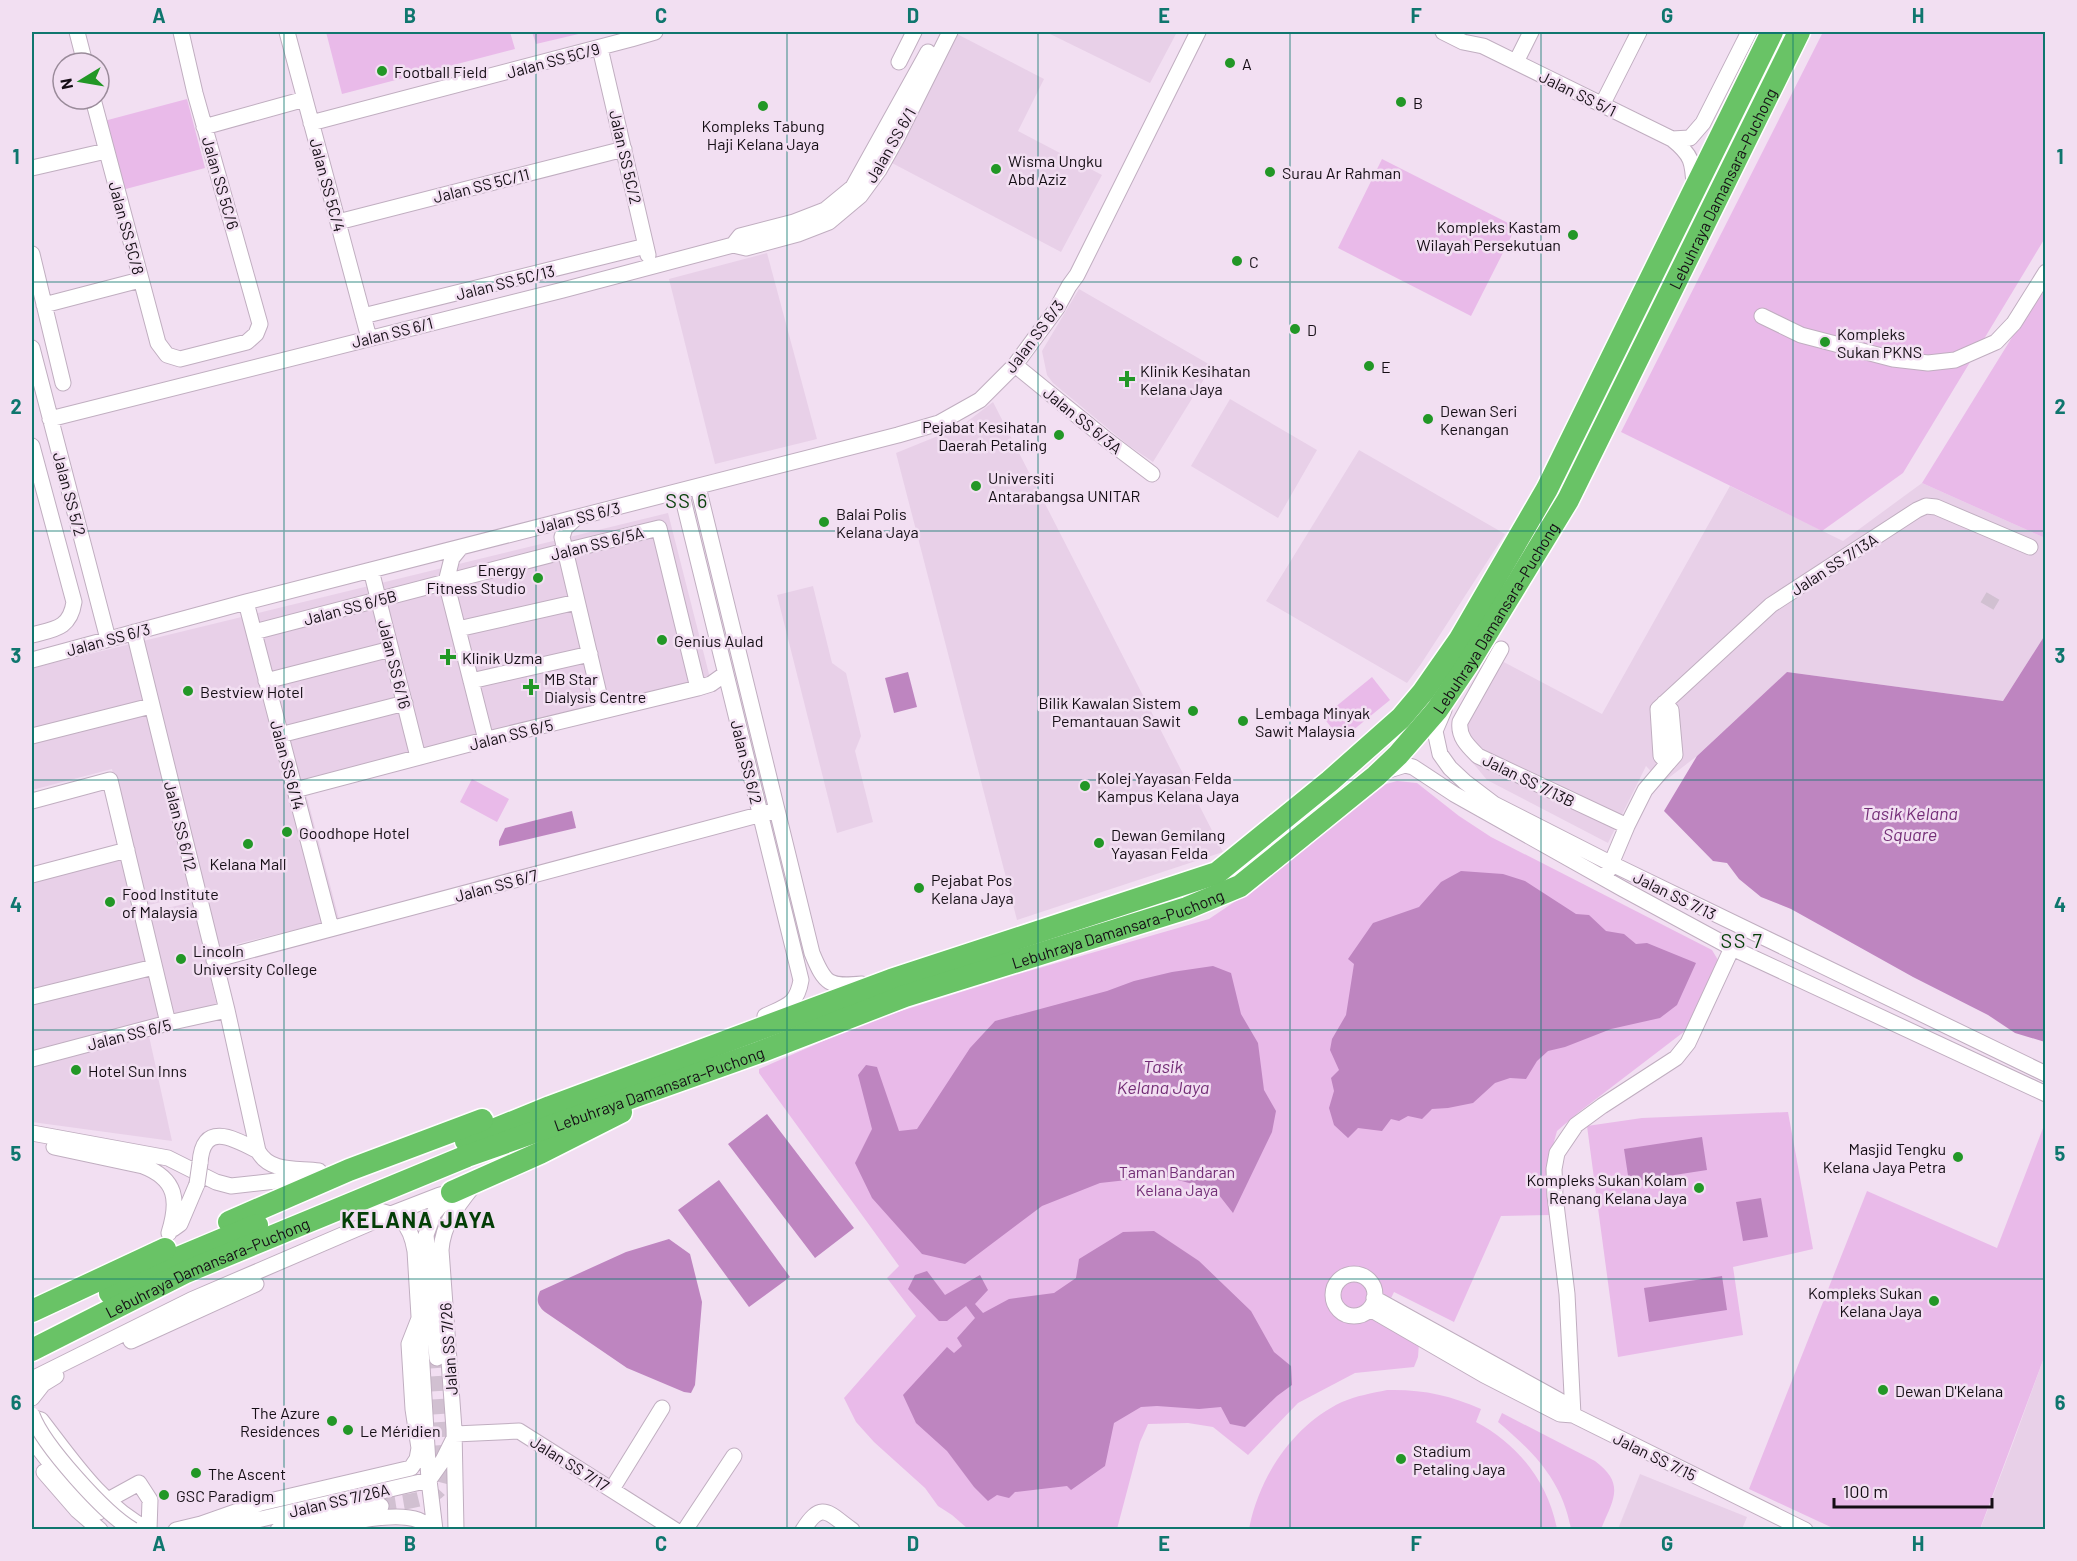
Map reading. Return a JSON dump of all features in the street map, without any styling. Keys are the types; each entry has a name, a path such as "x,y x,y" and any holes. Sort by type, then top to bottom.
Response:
{"highway":[{"name":"Lebuhraya Damansara–Puchong","path":"32,1334 182,1265 550,1107 891,980 1217,873 1330,781 1401,718 1460,639 1547,489 1772,32"},
{"name":"Lebuhraya Damansara–Puchong","path":"32,1350 182,1265 467,1156 692,1076 905,996 1216,897 1240,886 1376,776 1437,710 1468,664 1568,500 1799,32"},
{"path":"32,1311 126,1266 349,1170 765,1016 880,978 891,980"},
{"path":"453,1192 587,1131 664,1088 692,1076"},
{"path":"32,1362 186,1285 619,1102"}],"street":[{"path":"77,32 81,51"},
{"name":"Jalan SS 5C/6","path":"167,355 180,359 247,342 256,334 260,324 204,127 181,32"},
{"name":"Jalan SS 5C/4","path":"287,32 369,338"},
{"name":"Jalan SS 5C/9","path":"311,123 655,32"},
{"path":"899,62 914,32"},
{"name":"Jalan SS 6/1","path":"733,245 740,236 794,222 825,210 853,187 938,32"},
{"name":"Jalan SS 6/1","path":"50,419 733,245 746,248 798,234 829,222 860,196 879,170 950,32"},
{"name":"Jalan SS 6/3","path":"1172,72 1186,32"},
{"name":"Jalan SS 6/3","path":"32,660 246,602 939,423 980,400 1015,365 1057,308 1069,286 1068,270 1172,72 1198,32"},
{"name":"Jalan SS 5/1","path":"1443,32 1463,42 1483,46 1672,139 1687,151 1691,159 1694,190"},
{"name":"Jalan SS 5/1","path":"1470,32 1483,46"},
{"path":"1516,62 1531,32"},
{"path":"1602,105 1639,32"},
{"path":"1672,139 1690,138 1703,123 1749,32"},
{"name":"Jalan SS 5C/2","path":"600,48 651,267"},
{"path":"204,127 305,99"},
{"name":"Jalan SS 5C/8","path":"96,111 158,344 167,355"},
{"name":"Jalan SS 5/1","path":"1672,139 1698,141 1714,132 1730,115"},
{"name":"Jalan SS 5C/11","path":"338,222 624,149"},
{"path":"32,168 106,151"},
{"name":"Jalan SS 5C/13","path":"363,316 646,246"},
{"path":"32,254 63,383"},
{"path":"1762,316 1801,335 1893,359 1928,363 1955,360 1996,342 2014,323 2044,278"},
{"path":"44,304 140,280"},
{"name":"Jalan SS 5/2","path":"32,348 108,639"},
{"name":"Jalan SS 6/3A","path":"1015,365 1152,474"},
{"path":"32,446 74,602 67,623 32,635"},
{"name":"Jalan SS 6/2","path":"698,487 812,953 819,969 830,983 838,986 862,984"},
{"name":"Jalan SS 6/2","path":"681,491 801,980 794,1002 765,1016"},
{"name":"Jalan SS 7/13A","path":"1606,879 1610,863 1645,790 1675,755 1671,710 1664,703 1771,604 1926,506 1936,507 2030,547"},
{"path":"576,518 565,528 562,537 603,711"},
{"name":"Jalan SS 6/5A","path":"446,582 659,528 698,688"},
{"path":"461,547 452,558 446,582 486,740"},
{"name":"Jalan SS 6/16","path":"371,570 418,757"},
{"name":"Jalan SS 6/5B","path":"254,633 446,582"},
{"name":"Jalan SS 6/14","path":"246,602 331,928"},
{"path":"458,629 577,602"},
{"name":"Jalan SS 6/12","path":"134,632 227,1010 258,1151"},
{"path":"266,681 391,649"},
{"name":"Jalan SS 7/13B","path":"1501,649 1460,722 1461,738 1478,756 1627,826"},
{"path":"471,681 590,654"},
{"name":"Jalan SS 7/13","path":"1468,664 1435,731 1437,747 1444,760 1465,782 1494,804 1610,863 2046,1074"},
{"name":"Jalan SS 6/5","path":"295,790 418,757 698,688 711,684 725,674"},
{"path":"280,735 405,703"},
{"path":"32,736 151,706"},
{"name":"Jalan SS 7/13","path":"1376,776 1405,765 1413,767 1454,794 1732,948 2046,1094"},
{"path":"32,801 111,780 168,1023"},
{"name":"Jalan SS 6/7","path":"214,960 777,810"},
{"path":"32,875 127,850"},
{"path":"1573,1415 1567,1294 1555,1196 1554,1169 1557,1153 1576,1125 1676,1058 1688,1043 1732,948"},
{"path":"32,997 154,967"},
{"name":"Jalan SS 6/5","path":"32,1059 227,1010"},
{"path":"32,1133 168,1158 216,1182 231,1186 276,1181 319,1171"},
{"path":"126,1266 180,1224 197,1184 201,1152 205,1143 213,1137 221,1135 235,1139 258,1151 268,1164 278,1167 319,1171 349,1170"},
{"path":"32,1143 158,1171 168,1183 174,1196 175,1214 168,1233"},
{"name":"Jalan SS 7/26","path":"456,1528 453,1407 442,1241 450,1218 478,1180"},
{"path":"32,1398 37,1382 95,1348 191,1300 391,1214 453,1192"},
{"path":"437,1358 426,1235 434,1213 453,1192"},
{"path":"368,1209 391,1214"},
{"name":"Jalan SS 7/26","path":"391,1214 406,1225 412,1234 420,1316 434,1530"},
{"path":"37,1382 82,1365 288,1270 351,1232"},
{"path":"1487,1369 1372,1303 1390,1321 1487,1369 1562,1402 1573,1415"},
{"path":"176,1530 344,1490 411,1468 417,1459 418,1441 413,1409 409,1344 420,1316"},
{"name":"Jalan SS 7/15","path":"1487,1369 1504,1385 1560,1414 1573,1415 1805,1530"},
{"path":"453,1407 463,1424 480,1433"},
{"path":"612,1489 662,1408"},
{"path":"32,1416 41,1420 108,1500 131,1520 149,1530 150,1500 139,1483 108,1500"},
{"path":"32,1416 62,1460 103,1505 133,1530"},
{"name":"Jalan SS 7/17","path":"454,1434 519,1431 675,1530"},
{"path":"455,1461 464,1443 480,1433"},
{"path":"454,1434 443,1460 429,1480 444,1496 456,1528"},
{"path":"32,1440 58,1473 120,1530"},
{"path":"685,1530 734,1456"},
{"path":"32,1457 77,1510 100,1530"},
{"name":"Jalan SS 7/26A","path":"344,1490 429,1480"},
{"name":"Jalan SS 7/26A","path":"278,1530 381,1506"},
{"path":"214,1530 263,1510"},
{"path":"807,1523 818,1512 826,1512 852,1530"},
{"path":"315,1530 355,1521 406,1518 417,1520 434,1530"}],"shaded area":[{"path":"1046,32 1177,32 1150,83"},
{"path":"957,34 1044,79 1018,131 1102,175 1061,252 892,163"},
{"path":"767,253 817,439 715,464 669,279"},
{"name":"Klinik Kesihatan Kelana Jaya","path":"1079,289 1212,366 1153,462 1128,445 1053,383 1047,375 1042,351"},
{"path":"1230,399 1317,450 1278,518 1191,466"},
{"path":"993,402 1223,852 1017,920 896,453 960,427"},
{"path":"1359,450 1505,534 1407,683 1266,601"},
{"path":"1922,483 2045,538 2045,635 2003,701 1787,672 1697,756 1662,783 1646,766 1608,843 1487,780 1454,740 1498,659 1602,714 1730,486 1843,541"},
{"path":"668,513 710,678 302,783 339,919 220,948 205,891 145,906 112,769 32,790 32,668"},
{"path":"813,586 832,663 846,673 861,736 855,751 873,822 837,833 777,595"},
{"path":"121,858 161,1022 32,1054 32,881"},
{"name":"Lincoln University College","path":"193,902 217,1006 170,1017 145,913"},
{"path":"149,1036 172,1141 32,1122 32,1066"},
{"path":"2045,1355 2045,1529 1980,1530 2013,1443"},
{"path":"1640,1474 1747,1517 1742,1529 1618,1529"}],"green space":[{"name":"Football Field","path":"326,32 510,32 515,49 342,94"},
{"path":"532,32 587,32 536,44"},
{"name":"Kompleks Sukan PKNS","path":"1823,32 2045,32 2045,238 1903,473 1822,531 1621,432"},
{"path":"187,99 205,168 122,190 104,121"},
{"path":"1382,159 1516,227 1471,316 1338,248"},
{"path":"2040,292 2045,295 2045,538 1922,483"},
{"path":"1372,677 1390,700 1341,740 1323,717"},
{"path":"472,779 509,799 497,822 460,802"},
{"name":"Taman Bandaran Kelana Jaya","path":"1397,781 1417,783 1459,816 1491,837 1712,950 1718,960 1685,1031 1557,1131 1552,1149 1550,1215 1501,1216 1454,1322 1394,1292 1381,1319 1419,1343 1418,1357 1414,1367 1355,1373 1298,1403 1248,1455 1213,1427 1188,1423 1148,1424 1140,1442 1117,1529 968,1529 938,1506 925,1488 874,1442 856,1422 844,1398 916,1316 887,1278 899,1266 759,1073 759,1069 869,1021 1012,976 1209,919 1261,884 1379,786"},
{"name":"Kompleks Sukan Kolam Renang Kelana Jaya","path":"1788,1112 1813,1249 1733,1267 1743,1335 1618,1357 1587,1126 1642,1118"},
{"name":"Kompleks Sukan Kelana Jaya","path":"2045,1123 2045,1355 1980,1529 1835,1529 1749,1489 1867,1191 1997,1248"},
{"name":"Stadium Petaling Jaya","path":"1387,1390 1435,1394 1481,1409 1476,1422 1505,1441 1529,1466 1546,1496 1557,1529 1249,1529 1261,1490 1270,1472 1281,1455 1308,1424 1342,1402"},
{"path":"1502,1413 1595,1461 1605,1469 1614,1485 1614,1493 1601,1529 1571,1529 1567,1512 1554,1482 1524,1445 1498,1422"}],"water":[{"name":"Tasik Kelana Square","path":"2045,635 2045,1042 2015,1033 1988,1015 1913,977 1791,909 1761,897 1739,879 1727,863 1713,861 1664,811 1697,756 1787,672 2003,701"},
{"path":"908,672 917,707 894,713 885,678"},
{"path":"572,811 576,828 499,846 505,828"},
{"path":"1461,871 1503,874 1525,881 1576,914 1589,915 1606,931 1624,934 1636,944 1647,943 1696,963 1677,1005 1660,1018 1611,1029 1565,1047 1548,1051 1537,1061 1526,1079 1510,1078 1495,1083 1473,1103 1432,1109 1422,1119 1408,1116 1399,1121 1391,1119 1382,1131 1358,1128 1348,1138 1334,1125 1329,1108 1334,1091 1331,1078 1339,1070 1330,1050 1332,1039 1346,1015 1354,964 1348,959 1373,923 1419,907 1441,882"},
{"name":"Tasik Kelana Jaya","path":"1213,966 1231,973 1241,1014 1258,1043 1264,1090 1276,1111 1272,1132 1233,1213 1215,1190 1163,1176 1100,1183 1042,1206 965,1264 922,1254 872,1198 855,1163 872,1129 858,1075 866,1065 877,1067 899,1131 917,1129 970,1048 995,1021 1107,991 1134,981"},
{"path":"767,1114 854,1228 815,1258 728,1144"},
{"path":"1702,1137 1707,1170 1629,1182 1624,1149"},
{"path":"719,1180 790,1277 749,1307 678,1210"},
{"path":"1761,1198 1768,1237 1743,1241 1736,1202"},
{"path":"1154,1231 1199,1261 1251,1311 1274,1352 1291,1366 1292,1385 1245,1427 1230,1424 1221,1407 1199,1409 1141,1407 1114,1423 1105,1466 1071,1490 1067,1486 1015,1492 1009,1498 997,1495 988,1501 974,1487 947,1451 916,1423 903,1395 947,1347 954,1353 962,1346 957,1338 975,1318 966,1306 947,1321 939,1321 908,1289 915,1275 927,1271 945,1295 980,1275 988,1290 975,1304 983,1313 1009,1299 1054,1293 1076,1278 1079,1259 1123,1232"},
{"path":"669,1239 690,1254 702,1302 695,1385 691,1393 627,1368 545,1312 538,1302 540,1291 626,1252"},
{"path":"1722,1276 1727,1310 1649,1322 1644,1288"}],"tunnel":[{"path":"1987,606 1993,596"},
{"path":"381,1506 429,1496 436,1493 442,1485 444,1470 437,1358"}],"place":[{"name":"A","path":"1230,63"},
{"name":"Football Field","path":"382,71"},
{"name":"B","path":"1401,102"},
{"name":"Kompleks Tabung Haji Kelana Jaya","path":"763,106"},
{"name":"Wisma Ungku Abd Aziz","path":"996,169"},
{"name":"Surau Ar Rahman","path":"1270,172"},
{"name":"Kompleks Kastam Wilayah Persekutuan","path":"1573,235"},
{"name":"C","path":"1237,261"},
{"name":"D","path":"1295,329"},
{"name":"Kompleks Sukan PKNS","path":"1825,342"},
{"name":"E","path":"1369,366"},
{"name":"Klinik Kesihatan Kelana Jaya","path":"1127,379"},
{"name":"Dewan Seri Kenangan","path":"1428,419"},
{"name":"Pejabat Kesihatan Daerah Petaling","path":"1059,435"},
{"name":"Universiti Antarabangsa UNITAR","path":"976,486"},
{"name":"Balai Polis Kelana Jaya","path":"824,522"},
{"name":"Energy Fitness Studio","path":"538,578"},
{"name":"Genius Aulad","path":"662,640"},
{"name":"Klinik Uzma","path":"448,657"},
{"name":"MB Star Dialysis Centre","path":"531,687"},
{"name":"Bestview Hotel","path":"188,691"},
{"name":"Bilik Kawalan Sistem Pemantauan Sawit","path":"1193,711"},
{"name":"Lembaga Minyak Sawit Malaysia","path":"1243,721"},
{"name":"Kolej Yayasan Felda Kampus Kelana Jaya","path":"1085,786"},
{"name":"Goodhope Hotel","path":"287,832"},
{"name":"Dewan Gemilang Yayasan Felda","path":"1099,843"},
{"name":"Kelana Mall","path":"248,844"},
{"name":"Pejabat Pos Kelana Jaya","path":"919,888"},
{"name":"Food Institute of Malaysia","path":"110,902"},
{"name":"Lincoln University College","path":"181,959"},
{"name":"Hotel Sun Inns","path":"76,1070"},
{"name":"Masjid Tengku Kelana Jaya Petra","path":"1958,1157"},
{"name":"Kompleks Sukan Kolam Renang Kelana Jaya","path":"1699,1188"},
{"name":"Kompleks Sukan Kelana Jaya","path":"1934,1301"},
{"name":"Dewan D'Kelana","path":"1883,1390"},
{"name":"The Azure Residences","path":"332,1421"},
{"name":"Le Méridien","path":"348,1430"},
{"name":"Stadium Petaling Jaya","path":"1401,1459"},
{"name":"The Ascent","path":"196,1473"},
{"name":"GSC Paradigm","path":"164,1495"}],"district":[{"name":"SS 6","path":"687,500"},
{"name":"SS 7","path":"1742,940"},
{"name":"KELANA JAYA","path":"419,1219"}]}
